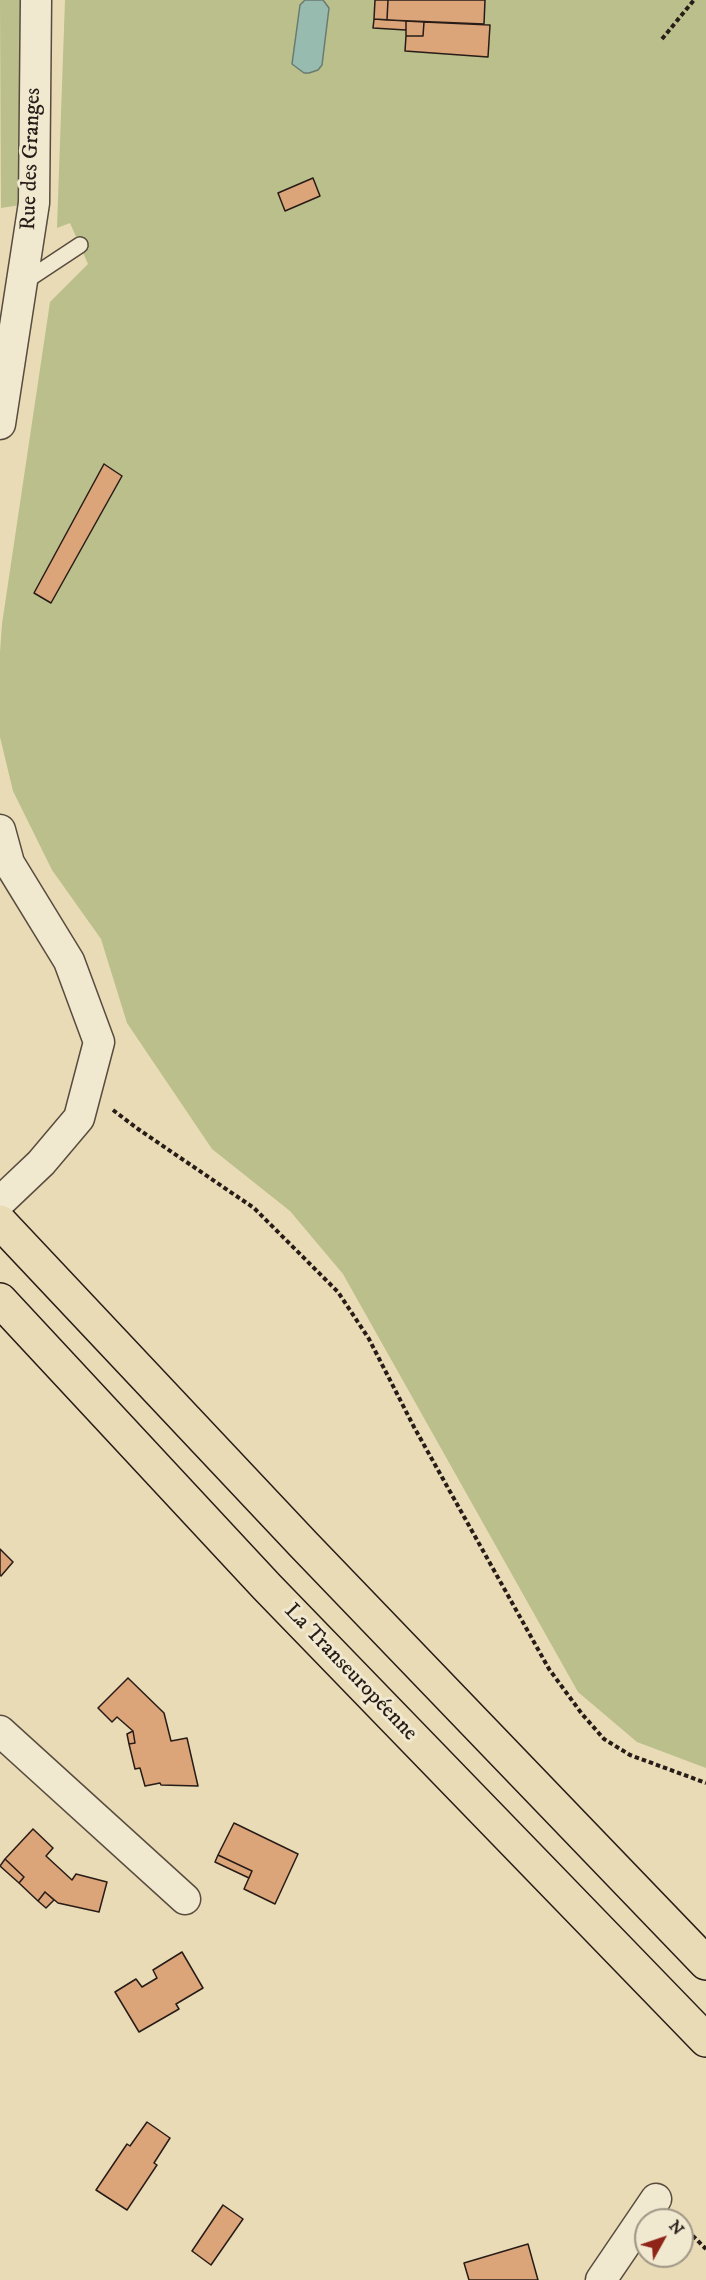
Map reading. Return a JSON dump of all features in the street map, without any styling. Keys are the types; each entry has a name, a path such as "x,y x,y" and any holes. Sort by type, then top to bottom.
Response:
{"highway":[{"path":"0,1222 304,1545 706,1963"},
{"name":"La Transeuropéenne","path":"0,1299 267,1587 706,2040"}],"street":[{"name":"Rue des Granges","path":"0,424 34,203 36,0"},
{"path":"0,830 9,863 69,961 99,1042 79,1118 41,1163 0,1202"},
{"path":"0,1731 185,1899"},
{"path":"601,2280 656,2199"}],"lane":[{"path":"21,284 80,245"}],"path":[{"path":"662,39 694,0"},
{"path":"87,1089 138,1129 254,1208 338,1292 369,1340 414,1427 549,1669 575,1705 604,1738 630,1755 706,1783"},
{"path":"694,2237 706,2249"}],"green space":[{"path":"0,0 36,0 34,203 1,208"},
{"path":"65,0 706,0 706,1768 637,1742 578,1692 343,1274 290,1211 212,1149 127,1023 101,939 52,870 13,791 0,737 2,624 50,302 88,264 70,223 57,228"}],"water":[{"path":"305,0 323,0 329,8 322,65 318,70 309,73 304,73 292,64 300,5"}],"building":[{"path":"375,0 388,0 387,20 374,19"},
{"path":"388,0 485,0 484,24 387,20"},
{"path":"374,19 406,21 406,30 373,28"},
{"path":"406,21 424,22 423,36 406,36"},
{"path":"424,22 490,25 488,57 405,51 406,36 423,36"},
{"path":"313,178 320,196 285,211 278,193"},
{"path":"104,464 122,476 51,603 34,593"},
{"path":"0,1549 13,1562 1,1576 0,1575"},
{"path":"128,1678 164,1713 171,1741 187,1738 198,1786 161,1785 160,1783 145,1786 140,1768 135,1769 129,1744 135,1743 133,1731 117,1717 112,1722 98,1708"},
{"path":"133,1731 135,1743 129,1744 127,1734"},
{"path":"234,1823 298,1854 275,1904 244,1889 252,1871 218,1855"},
{"path":"33,1829 53,1848 46,1856 72,1880 76,1874 107,1882 99,1912 58,1903 45,1892 38,1901 19,1883 24,1877 5,1859"},
{"path":"218,1855 252,1871 249,1878 215,1862"},
{"path":"5,1859 24,1877 19,1883 0,1866"},
{"path":"45,1892 54,1900 46,1908 38,1901"},
{"path":"182,1952 203,1988 176,2004 179,2009 139,2032 115,1992 136,1979 142,1987 157,1978 153,1970"},
{"path":"147,2122 170,2138 154,2163 157,2165 127,2210 96,2190 127,2144 130,2146"},
{"path":"223,2205 243,2219 211,2265 192,2251"},
{"path":"528,2244 538,2280 469,2280 464,2263"}]}
